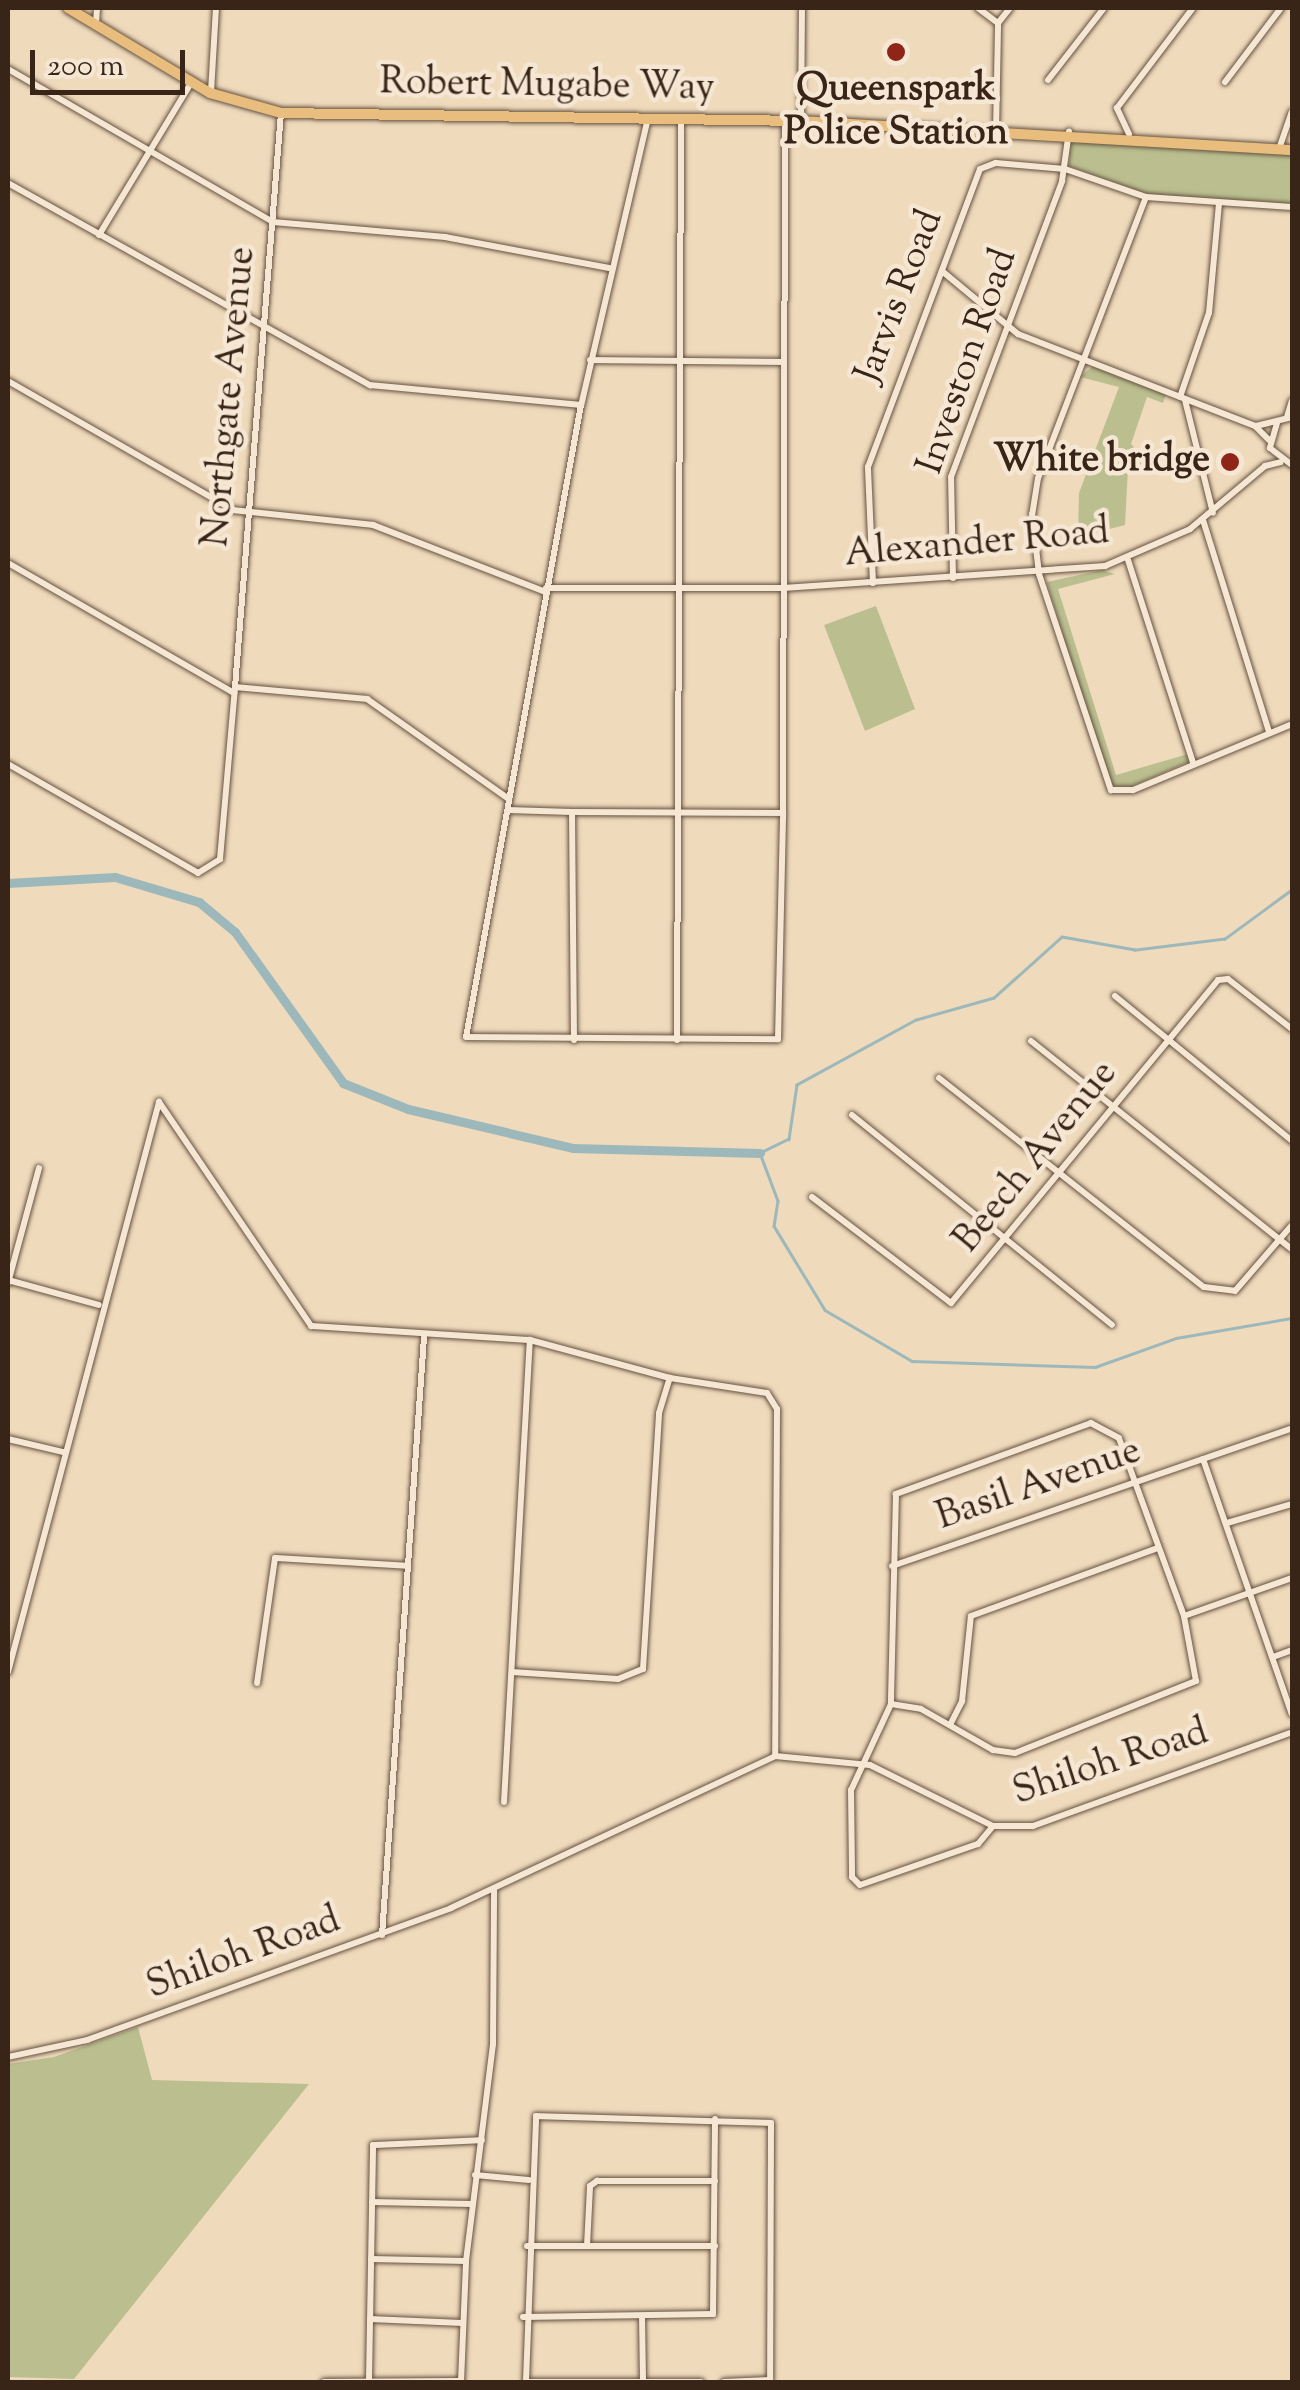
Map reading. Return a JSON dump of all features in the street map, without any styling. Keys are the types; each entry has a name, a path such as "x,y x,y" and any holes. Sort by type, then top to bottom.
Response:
{"main road":[{"name":"Robert Mugabe Way","path":"68,8 210,93 281,112 785,120 1286,146"},
{"name":"Robert Mugabe Way","path":"1069,133 1286,146"}],"street":[{"path":"96,25 97,8"},
{"path":"210,93 216,8"},
{"path":"802,8 806,121"},
{"path":"978,8 998,23"},
{"path":"996,130 998,23 1010,8"},
{"path":"1048,80 1104,8"},
{"path":"1129,134 1117,108 1193,8"},
{"path":"1226,82 1281,8"},
{"path":"8,69 273,222 445,237 609,268"},
{"path":"100,234 191,82"},
{"name":"Northgate Avenue","path":"8,764 181,868 207,872 220,859 281,112"},
{"path":"1286,146 1292,112"},
{"path":"648,118 590,360 464,1034 574,1040 780,1036 785,120"},
{"path":"677,1040 681,118"},
{"name":"Investon Road","path":"953,578 952,477 1066,169 1069,133"},
{"name":"Jarvis Road","path":"872,583 868,468 980,169 996,163 1066,169 1146,196 1292,207"},
{"path":"8,182 263,331 370,385 581,405"},
{"path":"1146,196 1035,491 1040,574 1102,776 1117,792 1133,790 1292,724"},
{"path":"1213,513 1182,398 1209,313 1219,203"},
{"path":"942,271 1007,328 1255,426 1290,417 1292,402"},
{"path":"590,360 784,362"},
{"path":"8,381 248,513 373,525 546,590"},
{"path":"1265,466 1277,423"},
{"path":"1255,426 1289,466"},
{"name":"Alexander Road","path":"546,590 783,588 1040,574 1128,560 1203,520 1265,466 1289,466"},
{"path":"1203,520 1269,732"},
{"path":"1128,560 1193,763"},
{"path":"8,563 234,690 367,699 508,799"},
{"path":"508,810 783,813"},
{"path":"572,812 574,1040"},
{"name":"Beech Avenue","path":"812,1197 947,1302 1006,1242 1168,1040 1224,978 1292,1029"},
{"path":"1115,996 1292,1140"},
{"path":"1031,1041 1292,1249"},
{"path":"939,1078 1188,1277 1221,1294 1235,1290 1292,1224"},
{"path":"8,1672 100,1305 159,1102 312,1326 530,1340 670,1378 755,1388 777,1408 776,1756 860,1762 993,1826"},
{"path":"852,1115 1112,1325"},
{"path":"39,1168 8,1281 100,1305"},
{"path":"382,1935 424,1336"},
{"path":"504,1802 530,1340"},
{"path":"512,1672 618,1679 643,1669 659,1413 670,1378"},
{"path":"860,1762 890,1704 894,1498 904,1486 1091,1422 1117,1434 1184,1616 1198,1667 1191,1686 1014,1752 994,1750 950,1725 890,1704"},
{"name":"Basil Avenue","path":"892,1566 1292,1428"},
{"path":"8,1439 62,1452"},
{"path":"1203,1459 1292,1714"},
{"path":"1227,1523 1292,1504"},
{"path":"950,1725 962,1701 966,1630 976,1612 1158,1548"},
{"path":"257,1683 275,1558 408,1566"},
{"path":"1184,1616 1292,1578"},
{"path":"1273,1657 1292,1650"},
{"name":"Shiloh Road","path":"860,1762 850,1790 852,1877 860,1886 978,1844 993,1826 1033,1826 1288,1734"},
{"name":"Shiloh Road","path":"8,2057 78,2043 382,1935 494,1890 776,1756"},
{"path":"324,2382 461,2382 466,2261 493,2044 494,1890"},
{"path":"701,2382 526,2382 523,2317 533,2117 715,2119 772,2126 770,2380 724,2382"},
{"path":"523,2317 712,2314 715,2119"},
{"path":"369,2379 374,2142 482,2140"},
{"path":"475,2175 529,2180"},
{"path":"587,2246 590,2186 598,2181 715,2182"},
{"path":"372,2202 472,2204"},
{"path":"527,2246 715,2246"},
{"path":"371,2259 466,2261"},
{"path":"642,2316 643,2381"},
{"path":"370,2318 462,2323"}],"green space":[{"path":"1071,139 1292,154 1292,205 1146,194 1069,166"},
{"path":"1093,366 1166,394 1163,403 1147,397 1131,444 1148,462 1128,468 1125,525 1078,537 1079,493 1119,387 1080,377"},
{"path":"1102,570 1115,574 1058,589 1116,775 1188,754 1191,761 1125,789 1110,784 1100,760 1047,582"},
{"path":"876,606 915,709 865,731 824,625"},
{"path":"138,2027 152,2080 309,2084 74,2379 8,2377 8,2064 54,2057"}],"waterway":[{"path":"8,883 115,877 199,902 235,932 343,1083 408,1109 573,1148 760,1153"},
{"path":"1292,890 1225,939 1135,950 1062,937 994,998 916,1020 797,1085 789,1139 760,1153 778,1201 774,1226 825,1310 912,1361 1095,1367 1176,1338 1292,1318"}],"place":[{"name":"Queenspark Police Station","path":"896,52"},
{"name":"White bridge","path":"1230,462"}]}
